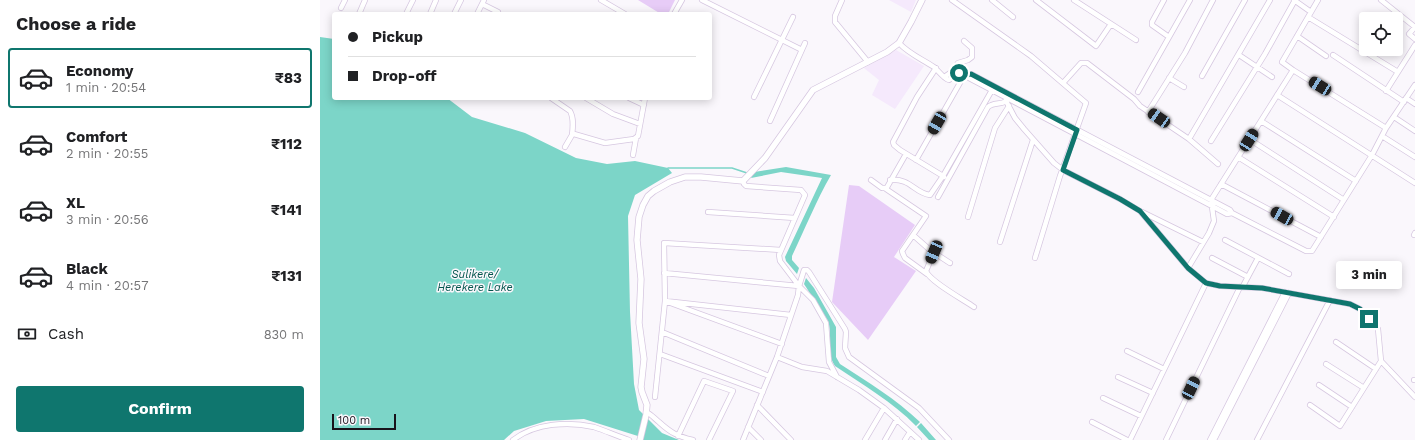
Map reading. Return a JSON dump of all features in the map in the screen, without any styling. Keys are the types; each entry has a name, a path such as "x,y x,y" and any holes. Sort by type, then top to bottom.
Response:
{"street":[{"path":"341,8 345,0"},
{"path":"360,12 365,0"},
{"path":"407,12 413,0"},
{"path":"431,12 436,0"},
{"path":"455,12 461,0"},
{"path":"601,0 622,12"},
{"path":"675,12 682,0"},
{"path":"702,0 802,50"},
{"path":"842,0 834,22 868,62"},
{"path":"837,377 829,362 826,323 813,300 799,286 780,261 779,257 805,197 805,193 803,190 746,186 744,184 745,179 765,158 813,90 887,52 899,43 922,0"},
{"path":"952,0 1031,56 1086,103 1035,258"},
{"path":"992,0 1013,17"},
{"path":"1036,0 1096,46 1111,24"},
{"path":"1074,0 1136,40"},
{"path":"1164,0 1152,22 1152,25 1169,37"},
{"path":"1138,92 1190,0"},
{"path":"1148,112 1185,53 1213,0"},
{"path":"1202,76 1245,0"},
{"path":"1189,139 1270,0"},
{"path":"1211,141 1257,67 1295,0 1311,12"},
{"path":"1318,0 1282,62 1386,128"},
{"path":"1381,0 1415,27 1409,34 1415,39"},
{"path":"478,12 483,2 498,12"},
{"path":"754,97 794,17"},
{"path":"1308,17 1398,72"},
{"path":"1297,36 1326,56"},
{"path":"944,77 953,71 958,63 972,57 972,48 964,41"},
{"path":"770,121 805,43"},
{"path":"899,43 908,52 936,68 949,80 959,73 971,74 1227,214 1232,213"},
{"path":"1386,91 1415,45"},
{"path":"1239,55 1272,77"},
{"path":"1333,56 1386,91 1415,104"},
{"path":"1063,83 1081,63 1085,63 1148,112 1189,139 1218,164"},
{"path":"936,68 917,96 893,140 894,145 906,154 948,179"},
{"path":"1188,268 1214,221 1211,200 1293,70"},
{"path":"966,74 969,78 1006,99 1076,132 1211,200 1230,210 1232,213 1306,251 1312,251 1372,155 1386,128 1415,85"},
{"path":"916,160 966,74"},
{"path":"1169,78 1184,87"},
{"path":"890,180 902,180 925,194 930,195 943,176 992,90"},
{"path":"1277,95 1415,183"},
{"path":"1006,99 1024,129 1054,163 1063,170 1140,211 1203,242"},
{"path":"938,197 988,107 991,105 1002,104 1006,99"},
{"path":"555,100 570,110 572,113 572,135 565,147"},
{"path":"589,100 613,114 640,124"},
{"path":"633,100 644,105"},
{"path":"633,155 645,100"},
{"path":"968,217 995,128 1009,106"},
{"path":"1394,117 1415,131"},
{"path":"1261,121 1356,181"},
{"path":"572,135 574,134 605,143 636,138"},
{"path":"1382,136 1415,157"},
{"path":"1000,242 1033,140"},
{"path":"1249,140 1344,200"},
{"path":"886,188 906,154"},
{"path":"1238,157 1334,217"},
{"path":"640,440 646,413 646,405 641,387 644,359 640,323 641,279 637,240 639,216 643,205 648,196 654,190 684,177 745,179"},
{"path":"871,180 882,188 886,188 886,190 926,216 902,251 903,254 945,288 974,307"},
{"path":"1221,184 1256,201 1321,237"},
{"path":"1140,211 1188,268 1206,283 1220,286 1262,288 1287,292 1350,304 1360,309 1378,329 1381,361 1415,398"},
{"path":"708,212 795,218"},
{"path":"913,235 950,263"},
{"path":"1225,240 1289,274"},
{"path":"655,397 665,301 664,243 781,250"},
{"path":"927,274 926,271 934,252"},
{"path":"1212,258 1248,277"},
{"path":"1166,440 1241,287 1258,258"},
{"path":"743,440 778,357 798,295 804,270 807,270 845,329 845,351 853,362 919,408 949,440"},
{"path":"664,273 799,286"},
{"path":"1092,422 1128,440 1153,393 1206,283"},
{"path":"1210,440 1287,292"},
{"path":"1214,440 1287,292"},
{"path":"1257,440 1330,300"},
{"path":"665,301 791,315"},
{"path":"665,301 782,344"},
{"path":"662,332 769,376"},
{"path":"1336,342 1376,369"},
{"path":"1127,351 1164,369"},
{"path":"660,354 763,392"},
{"path":"778,357 802,367 827,371 860,390 897,419 919,440"},
{"path":"1310,405 1340,426 1381,361"},
{"path":"1326,364 1364,388"},
{"path":"1118,377 1153,393"},
{"path":"678,436 704,381 733,392 709,440"},
{"path":"1319,385 1352,407"},
{"path":"1103,398 1141,416"},
{"path":"757,405 791,440"},
{"path":"865,440 884,408"},
{"path":"646,413 651,414 668,430 678,436 693,440"},
{"path":"885,440 897,419"},
{"path":"513,440 521,434 543,426 570,423 594,427 629,440"},
{"path":"748,427 761,440"},
{"path":"905,440 910,432"}],"shaded area":[{"path":"638,0 675,0 669,12 658,12"},
{"path":"889,0 916,0 911,12"},
{"path":"896,50 924,66 895,109 872,95 879,80 864,68"},
{"path":"849,185 859,186 915,225 894,257 916,271 868,340 832,302"}],"water":[{"name":"Sulikere/ Herekere Lake","path":"320,37 332,39 332,100 450,100 472,117 525,133 576,158 607,164 635,161 668,168 672,173 635,195 628,216 630,312 634,384 639,410 662,433 679,440 641,440 641,437 584,419 546,421 514,431 504,440 320,440"},
{"path":"786,167 831,175 815,205 792,256 792,260 799,268 797,274 786,261 785,257 822,178 781,172 751,178 754,172"},
{"path":"806,278 814,288 836,327 836,357 840,364 882,391 901,406 920,422 916,426 888,401 835,366 832,361 830,350 828,321 804,284"},
{"path":"921,423 936,440 929,440 917,427"}],"waterway":[{"path":"668,168 732,168 747,173"}],"route":[{"path":"959,73 968,75 971,74 1077,130 1063,170 1140,211 1188,268 1206,283 1220,286 1262,288 1350,304 1360,309 1369,319"}]}
